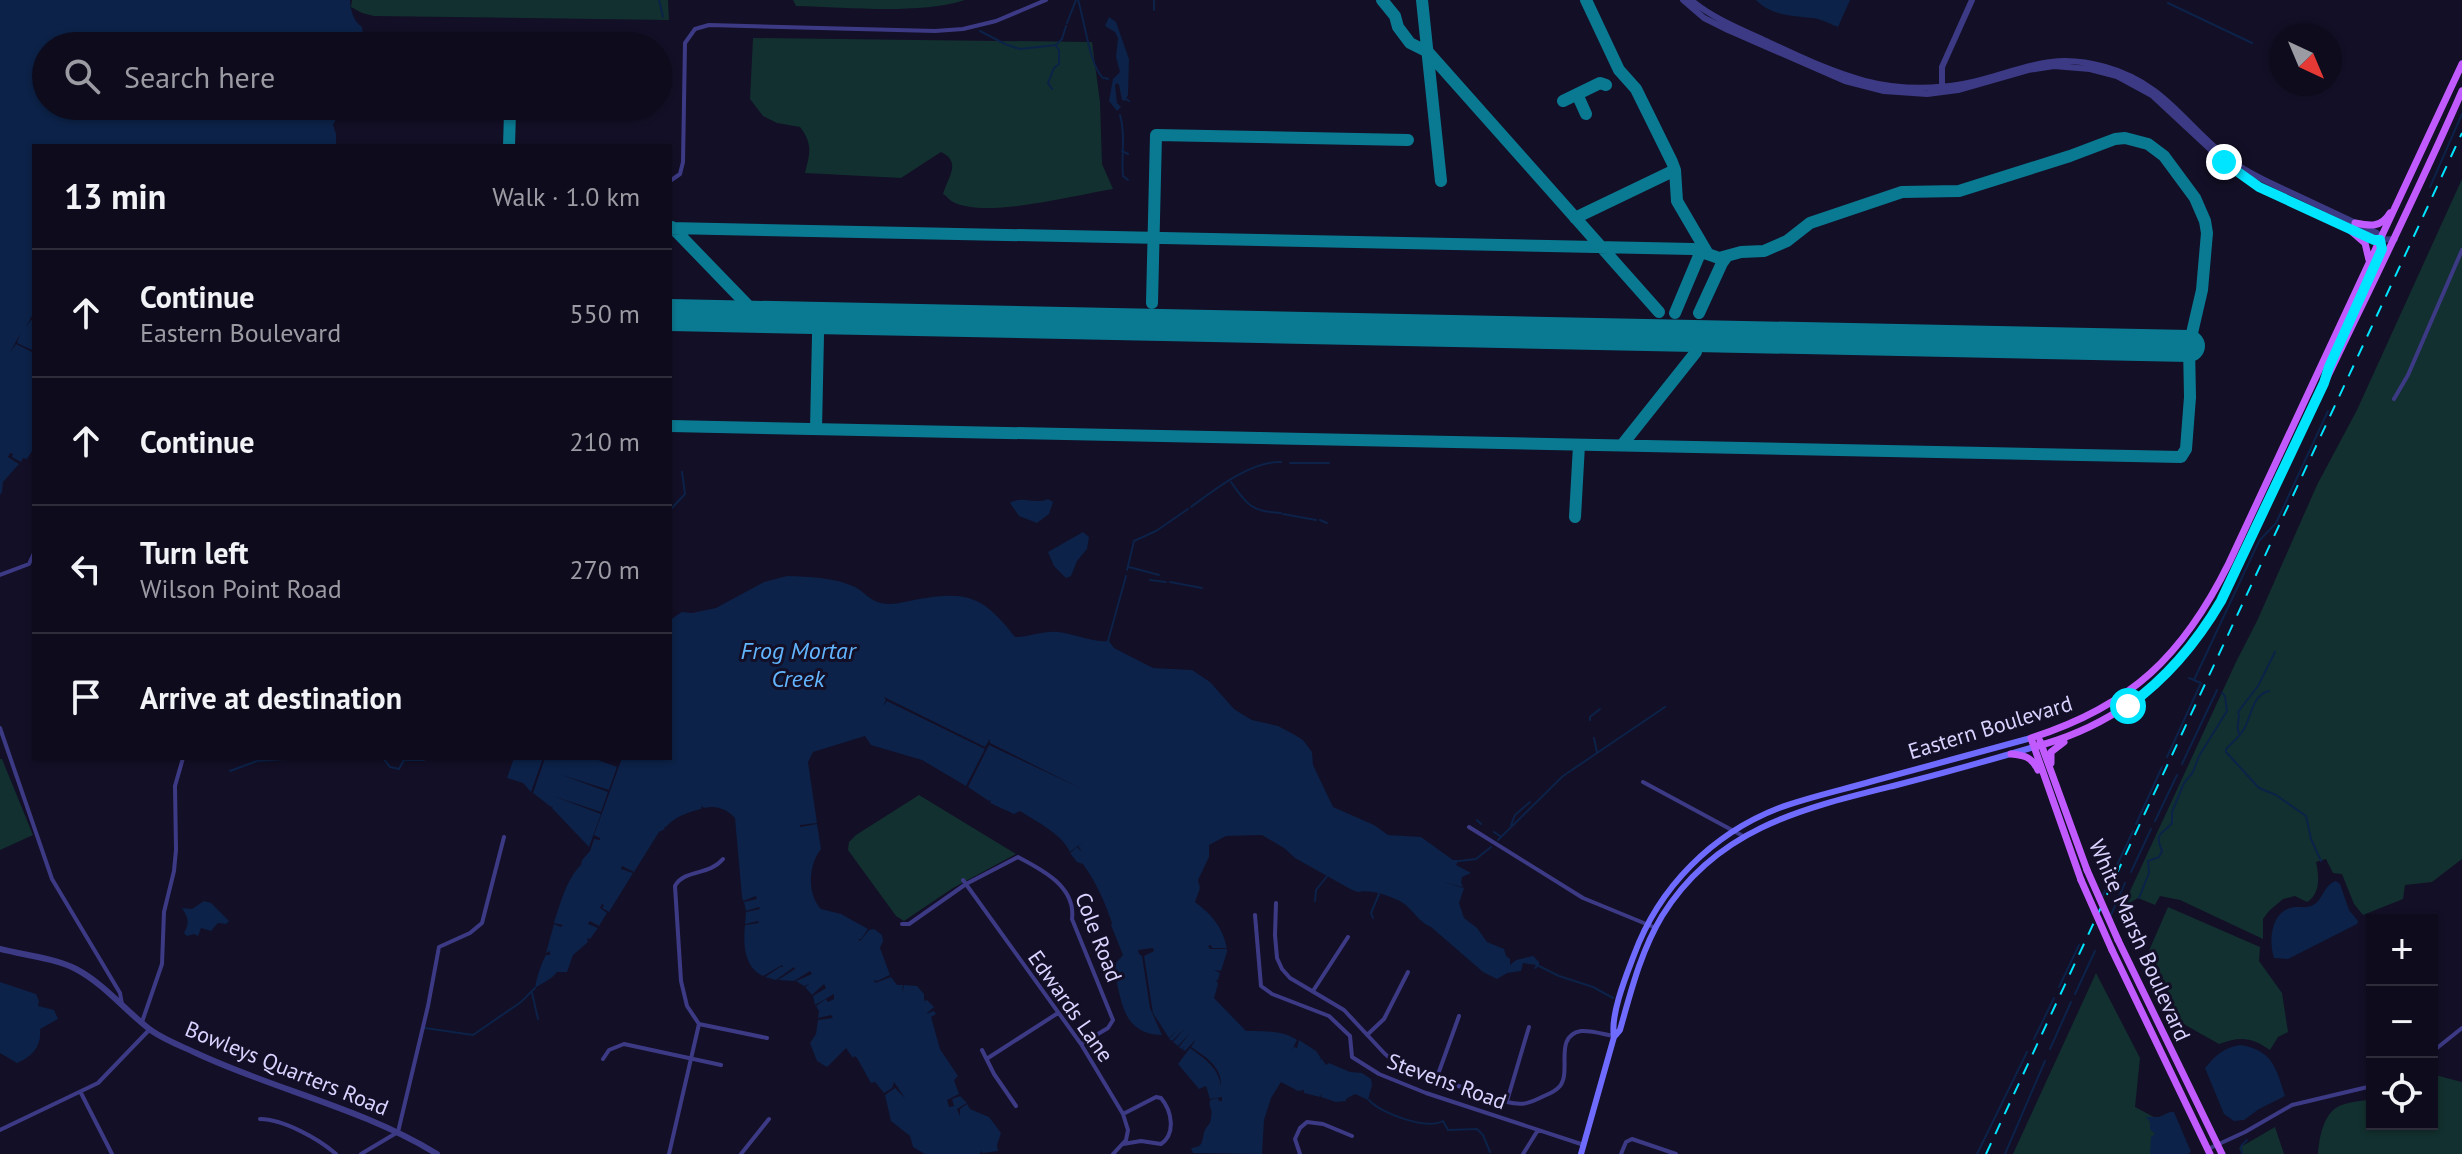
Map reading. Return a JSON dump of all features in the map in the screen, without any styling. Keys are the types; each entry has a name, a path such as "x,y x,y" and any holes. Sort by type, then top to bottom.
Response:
{"main road":[{"name":"Eastern Boulevard","path":"1614,1037 1612,1028 1629,965 1647,924 1689,867 1736,830 1791,804 2081,720 2121,697 2157,668 2193,628 2229,563 2462,64"},
{"name":"Eastern Boulevard","path":"1581,1154 1614,1037 1620,1030 1637,973 1656,928 1687,882 1710,860 1758,827 1801,811 2076,734 2144,694 2167,673 2201,633 2228,588 2395,239 2462,91"},
{"path":"2352,226 2381,223 2403,190"},
{"path":"2352,226 2367,247 2369,264"},
{"path":"2324,383 2382,249 2380,240"},
{"path":"2062,803 2063,795 2050,755 2054,748 2076,734"},
{"name":"White Marsh Boulevard","path":"2034,736 2118,940 2222,1154"},
{"name":"White Marsh Boulevard","path":"2038,746 2048,789 2081,880 2209,1152"},
{"path":"2011,754 2027,756 2033,761 2042,783 2048,789"}],"street":[{"path":"672,180 680,174 683,162 685,43 698,27 947,30 985,24 1046,0"},
{"path":"1683,0 1717,25 1852,84 1897,93 1927,94 2040,62 2079,62 2132,76 2155,89 2223,153 2258,181 2352,226 2374,240 2395,239"},
{"path":"1691,0 1719,19 1847,76 1891,87 1942,89"},
{"path":"1942,89 1942,67 1972,0"},
{"path":"2394,399 2408,375 2462,250"},
{"path":"0,575 29,564 32,557"},
{"path":"0,728 31,812 47,867 120,993 122,1004"},
{"path":"142,1022 162,964 164,912 175,856 175,786 182,760"},
{"path":"1643,782 1743,836"},
{"path":"1469,827 1578,895 1656,928"},
{"path":"361,1154 398,1132 439,947 470,933 482,923 504,837"},
{"name":"Cole Road","path":"964,882 1018,857 1048,874 1061,886 1071,901 1074,909 1072,919 1113,1020 1102,1033 1081,1044"},
{"path":"723,859 714,868 678,879 675,886 681,981 687,1006 699,1024 767,1038"},
{"path":"902,924 909,924 964,882"},
{"name":"Edwards Lane","path":"964,882 1081,1044 1123,1114"},
{"path":"1276,903 1275,935 1279,964 1290,978 1344,1010 1401,1067 1507,1102 1527,1104 1558,1089 1564,1078 1564,1048 1574,1034 1583,1031 1614,1037"},
{"name":"Stevens Road","path":"1255,915 1261,986 1267,992 1329,1016 1350,1036 1352,1057 1356,1061 1420,1091 1584,1145"},
{"path":"1313,991 1348,937"},
{"name":"Bowleys Quarters Road","path":"0,949 71,967 94,981 150,1029 219,1063 398,1132 437,1154"},
{"path":"1367,1035 1384,1019 1408,972"},
{"path":"988,1058 1058,1013"},
{"path":"1436,1080 1459,1016"},
{"path":"669,1154 699,1024"},
{"path":"1507,1102 1529,1027"},
{"path":"2438,1047 2462,1028"},
{"path":"0,1130 81,1093 105,1078 150,1029"},
{"path":"603,1059 609,1050 624,1044 721,1065"},
{"path":"982,1050 1016,1106"},
{"path":"2209,1152 2292,1105 2366,1087"},
{"path":"81,1093 112,1154"},
{"path":"1113,1154 1123,1144 1128,1130 1123,1114 1156,1097 1161,1098 1168,1110 1171,1130 1168,1139 1161,1144 1141,1141 1123,1144"},
{"path":"260,1119 285,1125 322,1143 336,1154"},
{"path":"741,1154 769,1119"},
{"path":"1300,1154 1295,1139 1300,1128 1309,1121 1352,1136"},
{"path":"1523,1154 1538,1130"},
{"path":"1621,1154 1626,1142 1632,1139 1676,1154"}],"green space":[{"path":"352,0 668,0 669,20 374,16 351,7"},
{"path":"793,0 965,0 946,5 882,9 796,6"},
{"path":"753,38 1092,42 1100,102 1102,164 1113,189 1008,207 968,207 953,202 943,194 952,165 951,160 941,152 901,178 805,173 809,149 800,127 777,123 763,116 750,99"},
{"path":"2462,179 2462,859 2432,882 2405,885 2403,899 2363,915 2354,904 2342,874 2333,873 2326,859 2316,862 2318,878 2315,894 2307,902 2295,896 2283,899 2269,911 2263,919 2263,939 2180,900 2160,896 2155,905 2138,898 2126,905 2317,485 2357,410"},
{"path":"0,759 33,835 0,850"},
{"path":"919,795 1016,854 953,888 904,921 896,916 848,850 849,842 856,835"},
{"path":"2168,907 2260,947 2259,961 2282,993 2288,1032 2278,1037 2270,1050 2246,1039 2219,1044 2180,1022 2148,953"},
{"path":"2096,973 2140,1058 2135,1107 2165,1123 2182,1154 2013,1154"},
{"path":"2438,1076 2462,1082 2462,1154 2318,1154 2321,1134 2329,1115 2339,1106 2366,1100 2366,1130 2438,1130"},
{"path":"2275,1127 2284,1154 2242,1154 2239,1148"}],"water":[{"path":"0,0 350,0 353,15 363,32 32,32 32,120 336,120 333,125 336,144 32,144 32,316 26,327 32,320 32,350 17,343 20,334 10,353 16,344 32,352 32,451 21,462 10,453 8,457 19,464 3,482 0,495"},
{"path":"1756,0 1850,0 1838,27 1816,19 1776,12"},
{"path":"1109,17 1116,22 1129,59 1128,95 1125,101 1122,100 1119,85 1115,85 1117,103 1121,107 1117,111 1109,101 1113,79 1120,72 1116,57 1118,38 1105,26"},
{"path":"1048,499 1053,502 1049,514 1037,523 1019,516 1010,503 1019,500"},
{"path":"1083,532 1089,537 1087,549 1077,561 1071,576 1066,578 1054,566 1048,552"},
{"name":"Frog Mortar Creek","path":"787,576 839,581 886,604 936,596 963,597 985,605 1015,637 1054,632 1109,641 1114,648 1153,668 1192,670 1210,682 1234,709 1245,716 1278,726 1303,740 1312,752 1313,765 1333,807 1374,825 1388,835 1421,837 1453,860 1459,860 1456,865 1471,873 1462,877 1463,887 1443,882 1464,888 1459,903 1464,918 1477,928 1487,942 1504,949 1510,965 1516,960 1533,956 1539,966 1535,969 1536,965 1523,963 1521,971 1507,973 1497,979 1483,972 1407,906 1390,897 1352,890 1295,858 1262,835 1226,836 1209,845 1209,857 1198,880 1200,888 1195,902 1216,922 1227,948 1208,946 1210,949 1227,949 1221,971 1214,970 1220,973 1214,998 1246,1031 1285,1034 1297,1040 1291,1052 1294,1047 1297,1048 1299,1040 1316,1051 1321,1058 1319,1060 1322,1059 1326,1065 1329,1063 1350,1072 1362,1073 1371,1079 1372,1085 1368,1100 1355,1094 1346,1101 1336,1102 1321,1097 1322,1093 1320,1097 1304,1093 1304,1090 1298,1091 1281,1082 1271,1098 1264,1120 1262,1154 1193,1153 1191,1148 1201,1145 1210,1121 1210,1100 1218,1098 1222,1101 1222,1097 1210,1099 1206,1086 1199,1089 1178,1064 1190,1048 1214,1069 1221,1086 1221,1079 1212,1063 1191,1047 1196,1039 1185,1051 1182,1049 1185,1046 1179,1047 1190,1033 1178,1046 1173,1042 1185,1028 1172,1041 1169,1039 1178,1029 1169,1038 1153,1013 1144,956 1154,951 1153,948 1138,950 1142,956 1150,1008 1162,1035 1138,1029 1126,1013 1113,966 1123,955 1112,923 1092,878 1083,864 1070,853 1077,847 1082,852 1078,846 1084,841 1070,852 1055,834 1041,824 1020,811 1014,814 990,803 991,800 968,787 989,745 1080,788 990,743 990,739 985,747 884,697 883,706 887,701 985,749 966,786 922,760 871,745 865,736 813,752 808,762 817,823 800,827 817,824 821,849 812,871 813,896 821,909 841,914 868,929 858,939 860,941 869,930 874,929 882,935 880,948 890,975 874,980 875,983 891,977 897,985 903,985 902,994 904,985 917,986 924,994 924,1001 927,1000 934,1007 926,1014 934,1011 936,1014 931,1017 940,1049 958,1076 954,1080 959,1094 947,1100 949,1107 954,1106 952,1099 960,1096 967,1103 957,1109 960,1116 960,1109 967,1104 970,1109 989,1117 1001,1133 998,1151 925,1154 913,1147 910,1136 891,1121 885,1095 895,1088 905,1098 894,1082 892,1088 884,1093 875,1082 871,1083 857,1058 853,1058 846,1048 827,1067 817,1061 810,1043 816,1034 818,1020 833,1018 831,1015 818,1018 816,1006 826,999 828,1002 834,999 834,994 815,1005 813,996 826,988 824,984 812,995 805,987 809,984 804,986 796,981 812,974 810,971 794,981 778,980 794,967 776,980 765,977 782,965 763,976 748,961 745,925 759,923 745,924 746,912 760,909 746,911 744,902 757,899 756,896 743,901 735,818 721,808 702,806 677,818 659,832 634,872 622,866 621,869 633,873 609,912 602,908 602,904 600,908 607,913 599,926 590,921 588,924 598,928 573,955 567,972 557,972 535,988 542,962 546,955 550,955 550,951 546,953 554,924 563,925 554,923 564,892 590,851 594,839 600,840 594,835 621,760 672,760 672,619 682,612 716,608 764,582"},
{"path":"513,760 542,760 531,792 523,783 507,778"},
{"path":"544,760 598,760 617,767 609,790 562,775 608,792 601,812 553,796 601,814 589,847 553,806 533,793"},
{"path":"2336,881 2357,924 2288,959 2274,958 2272,937 2278,916 2290,908 2315,904 2329,885"},
{"path":"204,901 211,903 229,921 226,924 218,923 211,931 201,928 198,936 187,936 184,933 188,920 182,908 192,909"},
{"path":"0,982 36,994 38,1006 54,1010 58,1019 40,1029 35,1050 17,1063 0,1053"},
{"path":"2240,1045 2260,1051 2272,1062 2285,1096 2244,1120 2234,1121 2224,1114 2205,1068 2220,1053"},
{"path":"2174,1112 2191,1152 2150,1154 2151,1137 2155,1134 2146,1117 2159,1117"}],"waterway":[{"path":"659,0 663,17"},
{"path":"1067,23 1076,0"},
{"path":"1078,0 1091,53 1103,78"},
{"path":"1154,0 1154,10"},
{"path":"2168,3 2252,43"},
{"path":"980,31 1020,49 1056,45 1062,39 1066,26"},
{"path":"1052,89 1048,83 1059,64 1056,46"},
{"path":"2430,187 2462,114"},
{"path":"1120,115 1123,176 1128,180"},
{"path":"1122,151 1128,154"},
{"path":"2194,680 2259,541 2276,523 2328,411"},
{"path":"1191,507 1246,471 1281,462"},
{"path":"1290,463 1329,463"},
{"name":"Frog Mortar Creek","path":"672,508 685,494 682,472"},
{"path":"1231,482 1251,506 1281,513"},
{"path":"1127,570 1134,541 1156,531 1188,509"},
{"path":"1283,514 1316,520"},
{"path":"1320,520 1327,523"},
{"path":"1129,567 1159,575"},
{"path":"1108,641 1126,576"},
{"path":"1150,580 1166,582"},
{"path":"1170,582 1202,588"},
{"path":"2239,733 2238,712 2258,686 2275,652"},
{"path":"2167,757 2201,683 2189,678"},
{"path":"2182,764 2217,690"},
{"path":"2269,691 2256,701 2244,729 2226,752 2259,788 2276,795 2306,816 2311,839 2321,861"},
{"path":"2139,898 2149,873 2148,861 2159,857 2162,851 2159,837 2172,823 2172,812 2184,783 2227,711 2222,693"},
{"path":"1498,840 1563,776 1665,707"},
{"path":"1590,720 1600,709"},
{"path":"1594,738 1597,752"},
{"name":"Frog Mortar Creek","path":"230,771 257,761 271,760"},
{"name":"Frog Mortar Creek","path":"385,760 390,767 399,769 404,760"},
{"name":"Frog Mortar Creek","path":"404,760 424,760"},
{"path":"2136,824 2162,767"},
{"path":"2155,821 2177,775"},
{"path":"1511,825 1515,815 1530,802"},
{"path":"1477,820 1481,824"},
{"path":"2131,872 2151,829"},
{"path":"2102,897 2133,831"},
{"path":"1494,832 1500,836"},
{"name":"Frog Mortar Creek","path":"1459,861 1476,859 1491,847"},
{"path":"1315,901 1316,890 1328,875"},
{"path":"2111,915 2125,883"},
{"path":"1373,918 1371,913 1379,894"},
{"path":"2059,987 2079,945"},
{"path":"2075,994 2095,951"},
{"name":"Frog Mortar Creek","path":"1539,966 1613,998"},
{"path":"425,1028 473,1035 521,1002 535,988"},
{"path":"532,993 538,1019"},
{"path":"2034,1039 2054,998"},
{"path":"2050,1049 2071,1002"},
{"path":"1977,1154 2027,1052"},
{"path":"2005,1154 2045,1061"},
{"path":"1369,1100 1404,1119 1426,1123 1443,1121 1448,1130 1477,1129 1490,1152"},
{"path":"2242,1154 2241,1146 2247,1140"}],"taxiway":[{"path":"1382,0 1410,43 1428,52 1659,312"},
{"path":"1422,0 1441,181"},
{"path":"1586,0 1619,70 1636,89 1672,162 1677,201 1708,254"},
{"path":"1563,101 1600,83 1606,85"},
{"path":"1577,94 1586,114"},
{"path":"509,144 510,120"},
{"path":"1152,303 1156,135 1408,140"},
{"path":"672,228 1693,249 1719,258 1741,252 1764,251 1787,241 1810,223 1902,192 1959,191 2125,138 2148,144 2164,156 2195,198 2207,233 2202,290 2189,346 2190,397 2186,449 2181,457 672,426"},
{"path":"1575,218 1675,170"},
{"path":"672,227 759,317"},
{"path":"1675,313 1701,251"},
{"path":"1699,313 1727,256"},
{"path":"816,429 818,335"},
{"path":"1622,445 1696,352"},
{"path":"1575,517 1579,445"}],"runway":[{"path":"672,315 2189,346"}],"railway":[{"path":"1986,1154 2462,133"}],"route":[{"path":"2128,706 2179,660 2221,601 2324,383 2382,249 2380,240 2374,240 2259,187 2224,162"}]}
